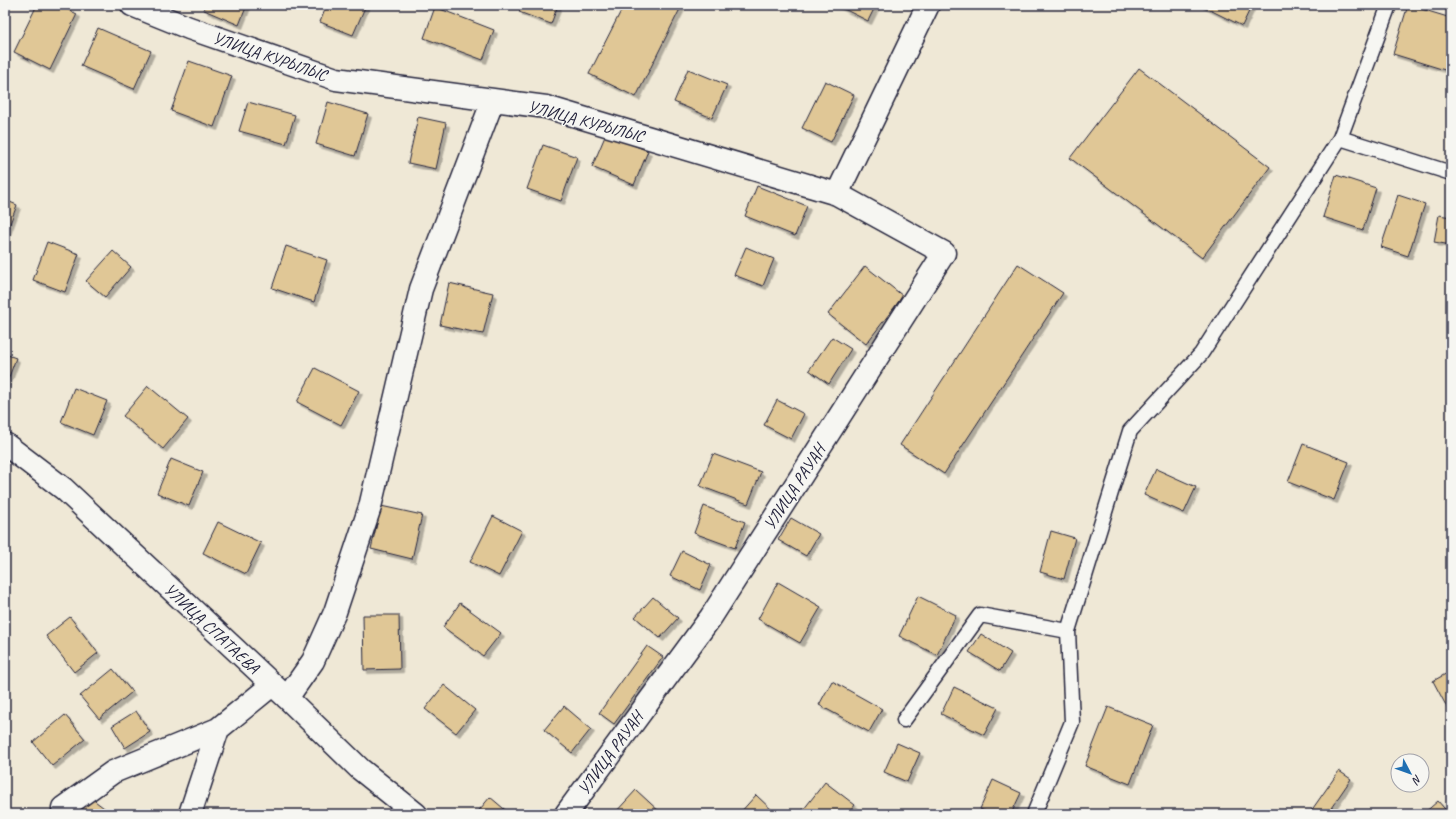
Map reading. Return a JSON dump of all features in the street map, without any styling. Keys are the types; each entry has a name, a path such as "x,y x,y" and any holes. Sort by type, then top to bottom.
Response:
{"street":[{"name":"УЛИЦА КУРЫЛЫС","path":"132,5 164,11 196,31 336,79 546,107 837,194"},
{"path":"837,194 928,5"},
{"path":"63,808 112,772 218,729 280,691 314,661 335,612 370,507 422,289 494,100"},
{"name":"УЛИЦА РАУАН","path":"566,814 711,617 944,253 837,194"},
{"name":"УЛИЦА СПАТАЕВА","path":"5,444 64,489 280,691 360,769 416,814"},
{"path":"190,814 218,729"}],"lane":[{"path":"1034,814 1072,722 1068,631 1130,431 1201,354 1340,138 1389,5"},
{"path":"1340,138 1451,173"},
{"path":"904,720 980,616 1068,631"}],"building":[{"path":"37,5 59,5 77,14 50,70 14,52"},
{"path":"206,5 247,5 239,25 204,10"},
{"path":"327,5 366,5 353,35 320,22"},
{"path":"522,5 558,5 551,24 519,12"},
{"path":"624,5 682,5 636,97 589,74"},
{"path":"836,5 876,5 868,21"},
{"path":"1200,5 1246,5 1251,7 1242,26"},
{"path":"1408,5 1451,18 1451,63 1448,71 1393,54"},
{"path":"435,7 494,30 483,60 424,38"},
{"path":"98,28 151,51 134,89 81,66"},
{"path":"189,61 232,76 214,127 171,111"},
{"path":"1139,68 1270,167 1202,258 1070,158"},
{"path":"688,69 727,85 712,118 674,102"},
{"path":"825,81 854,95 831,142 802,128"},
{"path":"248,102 295,115 286,144 239,131"},
{"path":"328,102 368,114 355,156 316,144"},
{"path":"418,117 446,123 436,169 408,163"},
{"path":"606,134 648,151 634,185 592,167"},
{"path":"543,145 577,157 561,201 527,189"},
{"path":"1336,175 1376,188 1363,230 1323,217"},
{"path":"757,186 807,206 795,236 745,216"},
{"path":"1398,195 1425,204 1408,256 1381,247"},
{"path":"5,200 17,205 5,237"},
{"path":"1439,215 1451,217 1451,245 1434,242"},
{"path":"47,242 79,254 65,292 33,280"},
{"path":"286,246 327,260 314,302 272,288"},
{"path":"746,247 774,259 763,286 734,275"},
{"path":"113,251 131,267 105,297 86,281"},
{"path":"1018,264 1063,293 944,474 900,445"},
{"path":"865,266 903,296 866,344 828,314"},
{"path":"449,283 493,293 483,334 440,325"},
{"path":"832,337 851,349 829,384 809,370"},
{"path":"5,354 16,358 5,388"},
{"path":"315,368 359,391 341,425 297,402"},
{"path":"148,386 188,419 163,449 123,416"},
{"path":"74,388 107,401 93,435 61,422"},
{"path":"777,400 804,414 791,439 764,425"},
{"path":"1303,444 1349,462 1334,500 1288,482"},
{"path":"713,454 761,472 748,504 700,486"},
{"path":"171,459 203,472 189,506 157,493"},
{"path":"1156,469 1196,487 1184,513 1144,495"},
{"path":"381,506 422,515 412,559 371,549"},
{"path":"704,506 745,522 735,548 694,533"},
{"path":"493,516 522,531 499,576 470,562"},
{"path":"791,518 819,534 806,556 778,540"},
{"path":"218,522 261,543 246,574 203,553"},
{"path":"1051,531 1075,538 1064,579 1040,572"},
{"path":"682,551 711,565 700,590 670,576"},
{"path":"778,582 821,607 800,643 758,619"},
{"path":"918,596 956,615 937,655 899,636"},
{"path":"653,597 678,618 660,638 635,617"},
{"path":"460,603 501,633 483,656 443,627"},
{"path":"363,615 399,615 400,669 364,670"},
{"path":"70,617 98,653 74,672 46,636"},
{"path":"981,634 1011,653 1000,671 969,652"},
{"path":"647,646 663,657 614,724 599,713"},
{"path":"113,669 132,692 99,719 80,696"},
{"path":"1451,671 1451,713 1450,713 1433,681"},
{"path":"832,681 882,709 869,732 819,705"},
{"path":"444,685 475,710 456,733 425,709"},
{"path":"954,687 998,708 984,735 941,714"},
{"path":"564,706 591,729 572,753 544,730"},
{"path":"1108,707 1153,725 1130,784 1085,766"},
{"path":"136,711 150,732 125,748 112,726"},
{"path":"65,715 85,739 52,766 33,742"},
{"path":"897,743 920,753 907,782 884,772"},
{"path":"1339,771 1351,779 1327,814 1316,814 1311,811"},
{"path":"993,780 1021,793 1011,814 991,814 980,809"},
{"path":"825,782 855,805 848,814 800,814"},
{"path":"636,790 662,814 614,814"},
{"path":"87,795 112,814 72,814"},
{"path":"756,795 776,814 739,814"},
{"path":"490,797 510,814 476,814"},
{"path":"1438,801 1449,814 1423,814"}]}
